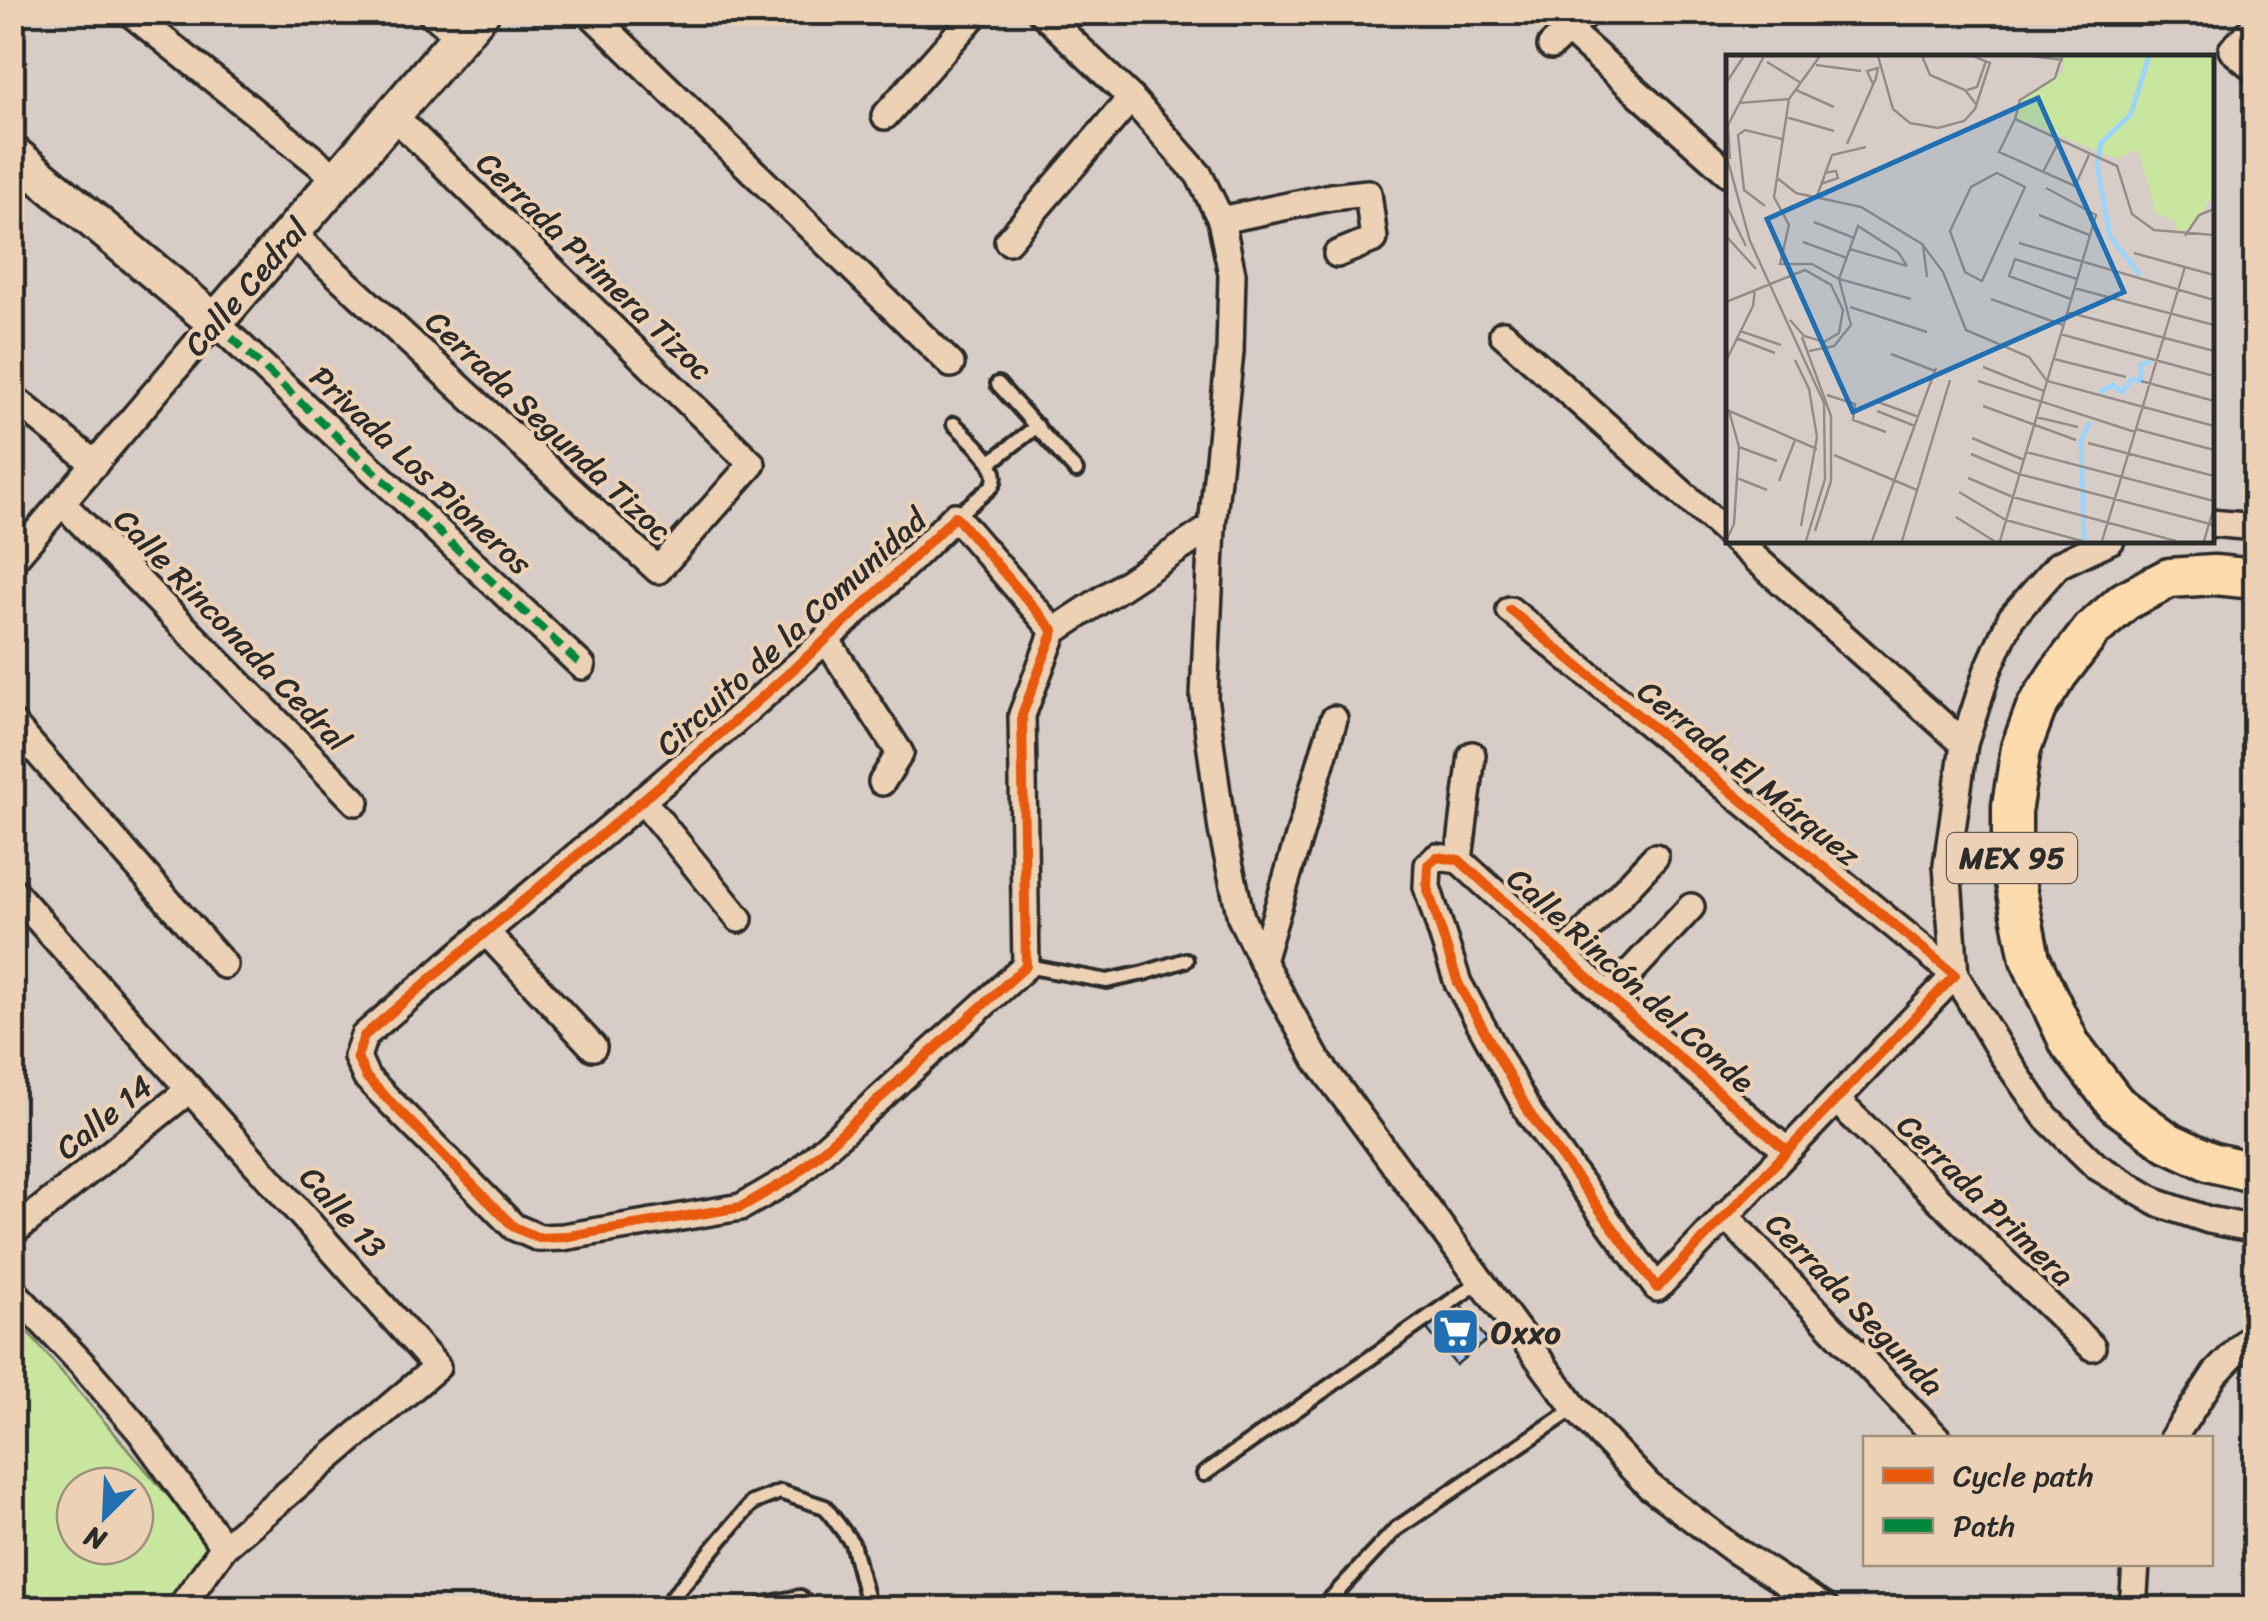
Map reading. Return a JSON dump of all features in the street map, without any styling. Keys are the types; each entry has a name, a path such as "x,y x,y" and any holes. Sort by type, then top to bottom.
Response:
{"main road":[{"name":"MEX 95","path":"2256,579 2214,575 2169,578 2126,600 2092,630 2036,708 2021,748 2012,806 2012,866 2030,959 2070,1044 2116,1104 2168,1142 2211,1162 2256,1173"}],"street":[{"path":"129,12 338,179"},
{"path":"430,12 470,25"},
{"path":"588,12 951,364"},
{"path":"885,116 977,12"},
{"path":"1041,12 1132,98 1199,174 1221,220 1232,274 1230,352 1212,528 1204,697 1222,830 1237,900 1241,918 1262,961 1317,1060 1575,1408 1649,1486 1734,1550 1825,1608"},
{"name":"Calle Cedral","path":"12,561 470,25"},
{"path":"2256,25 2232,50 2256,70"},
{"path":"1569,30 1726,172"},
{"path":"1008,241 1132,98"},
{"name":"Cerrada Primera Tizoc","path":"393,115 752,464"},
{"path":"12,153 215,322"},
{"path":"1221,220 1368,193 1374,239 1337,254"},
{"name":"Cerrada Segunda Tizoc","path":"292,234 658,570 752,464"},
{"name":"Privada Los Pioneros","path":"215,322 582,666"},
{"path":"1503,334 1726,532"},
{"path":"12,397 96,464"},
{"name":"Calle Rinconada Cedral","path":"63,504 356,802"},
{"name":"Circuito de la Comunidad","path":"1026,966 794,1177 742,1208 563,1237 539,1238 514,1227 366,1077 356,1057 364,1036 826,639 955,516 1054,631"},
{"path":"2213,523 2256,527"},
{"path":"1026,966 1022,715 1054,631 1212,528"},
{"path":"1737,542 1964,744"},
{"path":"2107,542 2058,566 2011,618 1988,672 1964,744 1948,865 1955,975 2044,1116 2096,1166 2158,1203 2209,1220 2256,1229"},
{"name":"Cerrada El Márquez","path":"1510,610 1955,975"},
{"path":"826,639 900,753 882,782"},
{"path":"1262,961 1334,720"},
{"path":"12,723 224,965"},
{"path":"1472,755 1448,859 1428,865 1427,887 1458,982 1530,1114 1657,1288 1955,975"},
{"path":"642,800 739,919"},
{"path":"1563,956 1654,857"},
{"name":"Calle Rincón del Conde","path":"1448,859 1788,1151"},
{"name":"Calle 13","path":"13,893 437,1367 224,1548"},
{"path":"1608,996 1691,908"},
{"path":"485,931 594,1047"},
{"name":"Calle 14","path":"12,1234 190,1089"},
{"name":"Cerrada Primera","path":"1836,1100 2092,1347"},
{"name":"Cerrada Segunda","path":"1725,1215 1935,1436"},
{"path":"12,1290 139,1430 224,1548 180,1608"},
{"path":"2173,1436 2214,1374 2256,1331"},
{"path":"2133,1608 2136,1566"}],"lane":[{"path":"998,384 1076,471"},
{"path":"954,424 991,462 995,472 994,483 955,516"},
{"path":"991,462 1037,426"},
{"path":"1026,966 1107,981 1186,960"},
{"path":"1204,1474 1482,1280"},
{"path":"1322,1608 1396,1529 1575,1408"},
{"path":"663,1608 752,1504 780,1492 825,1507 852,1544 869,1608"},
{"path":"759,1608 800,1597 809,1608"}],"green space":[{"path":"13,1315 142,1466 55,1466 55,1566 155,1566 155,1481 211,1546 162,1608 13,1608"}],"building":[{"name":"Oxxo","path":"1458,1302 1487,1340 1456,1365 1423,1324"}],"marked path":[{"path":"215,322 582,666"}],"cycle path":[{"path":"955,516 1054,631 1022,715 1026,966 793,1177 741,1207 563,1237 539,1238 514,1227 366,1077 357,1057 364,1036 739,717 955,516"},
{"path":"1510,610 1955,975 1657,1288 1530,1114 1458,983 1427,887 1428,865 1437,857 1459,860 1787,1151"}],"place":[{"name":"Oxxo","path":"1456,1332"}]}
